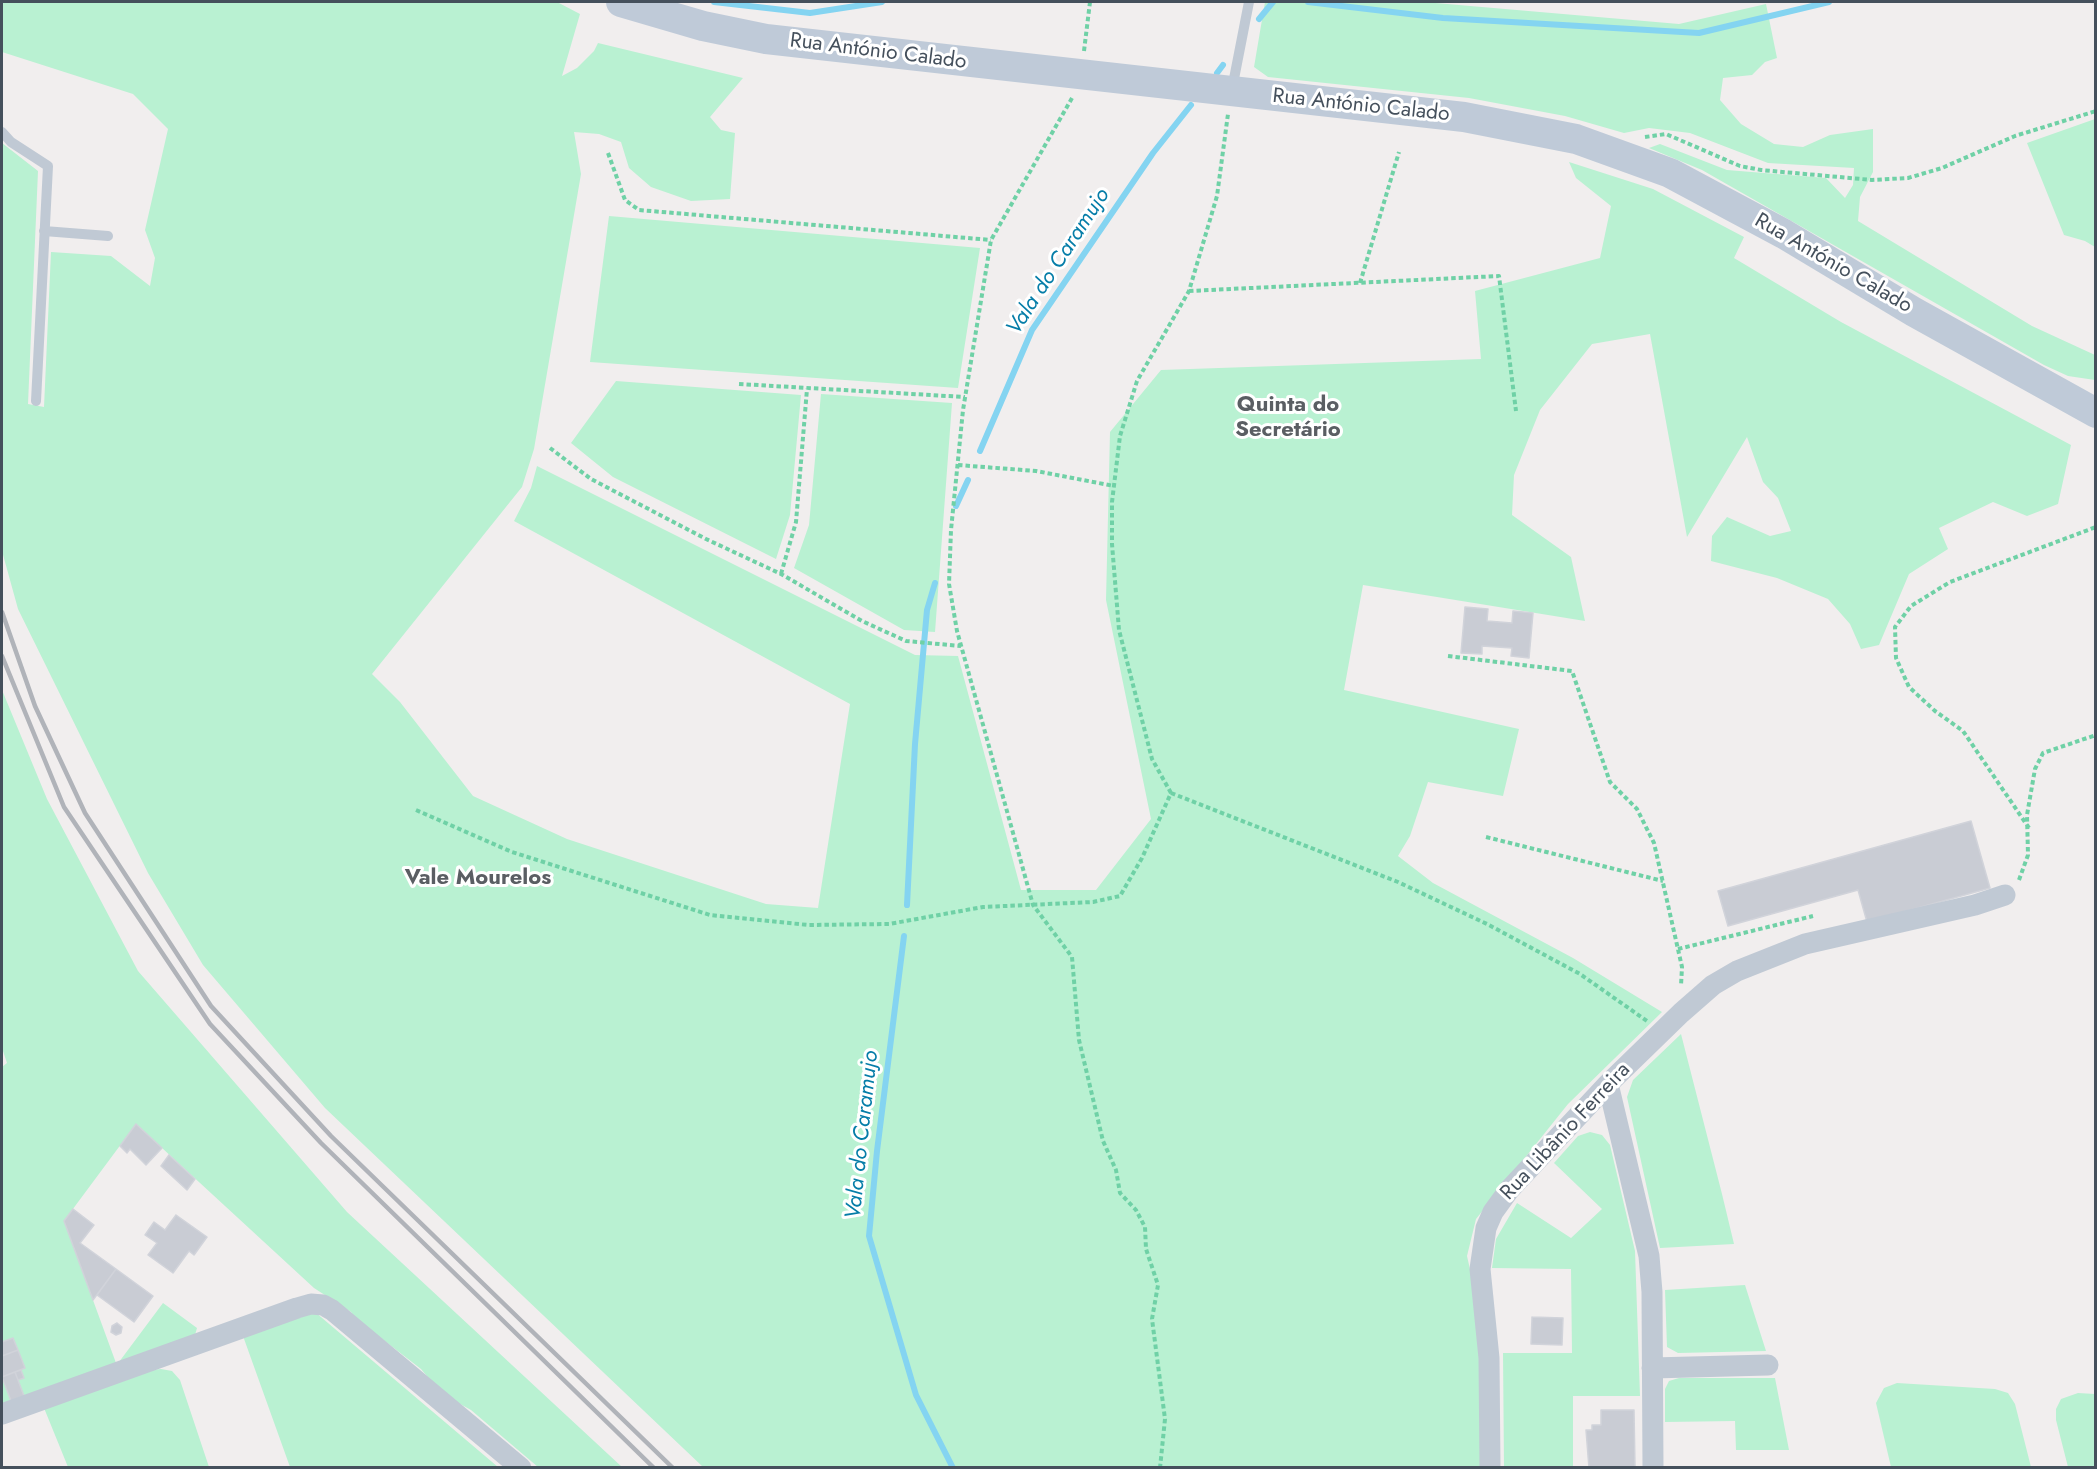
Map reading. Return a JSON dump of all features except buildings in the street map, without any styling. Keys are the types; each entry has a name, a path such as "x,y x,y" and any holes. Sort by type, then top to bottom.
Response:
{"street":[{"name":"Rua António Calado","path":"621,2 703,26 757,38 1464,117 1576,139 1670,173 1784,234 1914,312 2096,413"},
{"name":"Rua António Calado","path":"2046,385 2096,389"},
{"name":"Rua Libânio Ferreira","path":"1490,1467 1490,1358 1480,1269 1486,1228 1505,1195 1608,1084 1713,985 1767,957 1848,932 1975,905 2005,895"},
{"path":"1608,1084 1649,1256 1652,1292 1653,1467"},
{"path":"2,1414 297,1308 311,1304 323,1305 332,1310 521,1467"},
{"path":"1652,1368 1768,1365"}],"lane":[{"path":"1231,92 1249,2"},
{"path":"2,132 11,142 48,166 36,401"},
{"path":"45,231 108,236"}],"path":[{"path":"1090,2 1082,75 1065,113 1037,155 991,240 965,397 949,584 961,646 1033,904 1072,957 1079,1040 1084,1070 1120,1193 1136,1210 1145,1227 1146,1249 1158,1285 1152,1319 1165,1419 1160,1467"},
{"path":"1231,92 1217,196 1189,291 1137,381 1120,436 1114,486 1112,544 1119,630 1152,759 1171,793 1398,882 1486,924 1672,1023 1682,966 1654,843 1637,808 1610,782 1572,671 1448,656"},
{"path":"1626,157 1639,140 1652,134 1666,134 1740,166 1761,170 1872,180 1908,178 1942,168 2015,136 2096,111"},
{"path":"1360,283 1399,152"},
{"path":"608,153 625,200 639,210 991,240"},
{"path":"1189,291 1499,276 1516,411"},
{"path":"739,384 965,397"},
{"path":"781,574 796,522 807,389"},
{"path":"550,448 591,479 706,539 781,574 862,621 906,641 961,646"},
{"path":"958,465 1036,471 1114,486"},
{"path":"2029,828 1963,731 1935,711 1909,687 1896,658 1895,627 1911,606 1950,582 2096,527"},
{"path":"2005,895 2014,887 2026,866 2030,840 2027,815 2035,769 2043,753 2096,735"},
{"path":"416,810 512,852 710,915 808,925 889,924 983,907 1093,902 1120,896 1142,858 1171,793"},
{"path":"1486,837 1663,881"},
{"path":"1678,949 1813,916"}],"green space":[{"path":"2,2 557,2 580,14 562,76 577,68 594,51 598,43 743,78 710,117 721,130 735,133 730,199 691,201 651,187 629,168 621,142 599,134 574,132 581,174 534,449 522,487 372,674 400,702 473,796 567,839 766,904 818,908 850,704 514,521 531,488 537,466 915,655 958,656 1021,890 1096,890 1151,819 1106,600 1110,432 1161,370 1481,359 1475,291 1600,258 1611,206 1576,178 1569,162 1653,189 1744,237 1734,258 1841,322 2071,445 2058,504 2027,516 1993,502 1939,528 1948,549 1909,574 1879,645 1861,649 1850,624 1828,599 1777,578 1711,561 1712,536 1727,517 1770,536 1791,531 1778,498 1763,482 1747,437 1687,537 1650,334 1592,344 1540,410 1514,475 1512,515 1571,557 1585,621 1363,585 1344,690 1519,729 1503,796 1428,782 1410,836 1398,856 1433,883 1573,958 1662,1012 1568,1104 1476,1219 1467,1256 1479,1309 1482,1467 703,1467 325,1108 203,965 148,873 18,609 2,551 2,143 38,171 28,404 44,407 51,252 111,256 150,286 155,258 145,230 168,129 133,94 2,52"},
{"path":"1265,2 1424,2 1679,24 1766,4 1777,58 1765,62 1752,75 1723,78 1720,100 1741,124 1774,144 1803,147 1830,135 1873,129 1873,172 1860,197 1858,221 2032,326 2095,355 2095,380 2068,376 2044,365 1702,170 1649,148 1660,144 1727,170 1826,178 1845,198 1853,185 1854,168 1768,163 1690,133 1649,128 1624,133 1565,116 1469,98 1268,77 1254,67"},
{"path":"2096,119 2095,247 2085,241 2064,235 2027,143"},
{"path":"609,216 980,248 958,388 590,362"},
{"path":"616,381 801,395 790,515 776,559 613,477 571,443"},
{"path":"821,394 952,403 935,632 904,630 794,568 809,525"},
{"path":"2,690 47,799 138,971 347,1212 622,1467 538,1467 471,1410 442,1394 421,1369 355,1318 351,1312 314,1288 136,1124 64,1221 116,1363 2,1404 2,1067 7,1063 2,1048"},
{"path":"1681,1034 1734,1244 1660,1248 1627,1097 1633,1080"},
{"path":"1590,1132 1602,1135 1610,1145 1635,1251 1640,1396 1573,1396 1573,1467 1504,1467 1503,1353 1572,1353 1571,1269 1492,1268 1496,1239 1517,1203 1571,1238 1602,1209 1554,1163 1578,1136"},
{"path":"1745,1285 1766,1351 1678,1353 1667,1347 1665,1290"},
{"path":"163,1303 197,1328 195,1335 119,1362"},
{"path":"315,1312 498,1467 290,1467 243,1336"},
{"path":"150,1370 172,1371 180,1380 209,1467 68,1467 44,1408"},
{"path":"1679,1378 1775,1378 1789,1450 1736,1450 1735,1421 1665,1422 1665,1389 1669,1381"},
{"path":"1897,1383 1995,1389 2008,1393 2015,1404 2031,1467 1891,1467 1876,1403 1884,1388"},
{"path":"2078,1393 2095,1394 2095,1467 2068,1467 2056,1420 2056,1409 2061,1399"}],"waterway":[{"name":"Vala do Caramujo","path":"714,2 810,13 882,2"},
{"name":"Vala do Caramujo","path":"1259,19 1273,2"},
{"name":"Vala do Caramujo","path":"1308,2 1443,18 1699,33 1829,2"},
{"name":"Vala do Caramujo","path":"1217,73 1223,65"},
{"name":"Vala do Caramujo","path":"980,451 1032,330 1153,153 1191,105"},
{"name":"Vala do Caramujo","path":"956,506 968,480"},
{"name":"Vala do Caramujo","path":"907,905 915,744 927,610 935,583"},
{"name":"Vala do Caramujo","path":"904,936 877,1151 869,1236 916,1395 953,1468"}],"railway":[{"path":"2,612 35,706 85,813 211,1006 331,1136 673,1468"},
{"path":"2,656 64,807 210,1024 321,1143 654,1468"}],"district":[{"name":"Quinta do Secretário","path":"1288,419"},
{"name":"Vale Mourelos","path":"478,879"}]}
